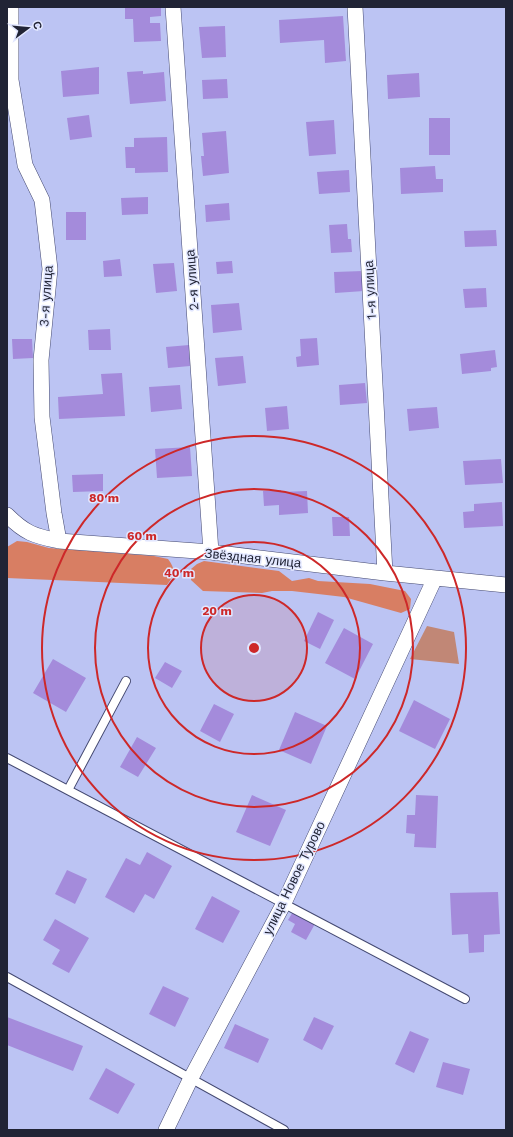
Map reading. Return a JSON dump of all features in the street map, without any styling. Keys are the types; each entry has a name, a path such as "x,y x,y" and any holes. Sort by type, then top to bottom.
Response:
{"street":[{"name":"3-я улица","path":"11,7 11,80 25,165 42,200 50,269 41,360 42,418 59,541"},
{"name":"2-я улица","path":"173,7 211,552"},
{"name":"1-я улица","path":"355,7 385,573"},
{"name":"Звёздная улица","path":"7,515 21,529 39,537 59,541 211,552 385,573 506,585"},
{"name":"улица Новое Турово","path":"166,1130 191,1078 284,903 435,578"}],"lane":[{"path":"68,790 126,681"},
{"path":"7,758 465,999"},
{"path":"7,977 284,1130"}],"shaded area":[{"path":"17,541 49,548 154,556 168,559 174,572 167,585 7,578 7,547"},
{"path":"204,561 279,571 292,581 309,578 318,581 370,584 405,591 411,599 410,609 401,613 344,597 292,591 272,591 262,593 203,591 191,580 191,569"},
{"path":"427,626 454,632 459,664 410,659"}],"building":[{"path":"125,7 161,7 161,16 150,17 150,23 160,23 161,41 134,42 133,19 125,19"},
{"path":"343,16 346,61 325,63 324,40 280,43 279,20"},
{"path":"225,26 226,57 202,58 199,27"},
{"path":"99,67 99,94 63,97 61,71"},
{"path":"143,71 143,74 164,72 166,101 130,104 127,72"},
{"path":"419,73 420,97 388,99 387,75"},
{"path":"227,79 228,98 203,99 202,80"},
{"path":"89,115 92,137 70,140 67,118"},
{"path":"429,118 450,118 450,155 429,155"},
{"path":"334,120 336,154 309,156 306,122"},
{"path":"226,131 229,173 203,176 201,156 204,156 202,133"},
{"path":"167,137 168,172 135,173 135,168 126,168 125,147 134,147 134,138"},
{"path":"435,166 436,179 443,179 443,192 401,194 400,168"},
{"path":"349,170 350,192 319,194 317,172"},
{"path":"148,197 148,214 122,215 121,198"},
{"path":"229,203 230,220 206,222 205,205"},
{"path":"66,212 86,212 86,240 66,240"},
{"path":"347,224 348,239 351,239 352,252 331,253 329,225"},
{"path":"496,230 497,246 465,247 464,231"},
{"path":"120,259 122,276 104,277 103,261"},
{"path":"232,261 233,273 217,274 216,262"},
{"path":"174,263 177,291 156,293 153,264"},
{"path":"363,271 364,291 335,293 334,272"},
{"path":"486,288 487,307 465,308 463,289"},
{"path":"239,303 242,330 213,333 211,305"},
{"path":"110,329 111,350 89,350 88,330"},
{"path":"317,338 319,365 297,367 296,357 301,356 300,339"},
{"path":"12,339 32,339 33,358 13,359"},
{"path":"189,345 190,366 168,368 166,347"},
{"path":"495,350 497,367 491,368 491,371 462,374 460,354"},
{"path":"243,356 246,383 218,386 215,358"},
{"path":"122,373 125,416 59,419 58,397 103,394 101,374"},
{"path":"365,383 367,403 340,405 339,385"},
{"path":"180,385 182,409 151,412 149,387"},
{"path":"287,406 289,429 267,431 265,408"},
{"path":"437,407 439,428 409,431 407,409"},
{"path":"190,447 192,476 157,478 155,449"},
{"path":"501,459 503,483 465,485 463,461"},
{"path":"103,474 103,491 73,492 72,475"},
{"path":"281,490 281,492 307,491 308,513 279,515 279,505 264,506 263,491"},
{"path":"502,502 503,526 464,528 463,512 474,511 474,504"},
{"path":"332,517 349,517 350,536 333,536"},
{"path":"318,612 334,620 320,649 304,641"},
{"path":"344,628 373,644 355,679 325,663"},
{"path":"53,659 86,678 66,712 33,693"},
{"path":"165,662 182,671 172,688 155,678"},
{"path":"414,700 450,719 435,749 399,731"},
{"path":"214,704 234,714 220,742 200,731"},
{"path":"295,712 327,726 311,764 279,750"},
{"path":"137,737 156,748 138,777 120,767"},
{"path":"252,795 286,810 270,846 236,832"},
{"path":"416,795 438,796 436,848 414,847 415,834 406,833 407,815 415,815"},
{"path":"147,852 172,866 154,899 145,894 134,913 105,897 126,858 140,865"},
{"path":"67,870 87,879 75,904 55,894"},
{"path":"498,892 500,934 484,935 484,952 469,953 468,934 452,935 450,893"},
{"path":"212,896 240,911 223,943 195,929"},
{"path":"294,910 316,922 306,940 291,932 295,924 288,920"},
{"path":"55,919 89,938 69,973 52,964 60,950 43,940"},
{"path":"163,986 189,998 175,1027 149,1014"},
{"path":"7,1017 83,1046 73,1071 7,1045"},
{"path":"314,1017 334,1026 322,1050 303,1040"},
{"path":"235,1024 269,1039 258,1063 224,1048"},
{"path":"410,1031 429,1039 414,1073 395,1064"},
{"path":"443,1062 470,1069 463,1095 436,1087"},
{"path":"106,1068 135,1084 118,1114 89,1099"}]}
